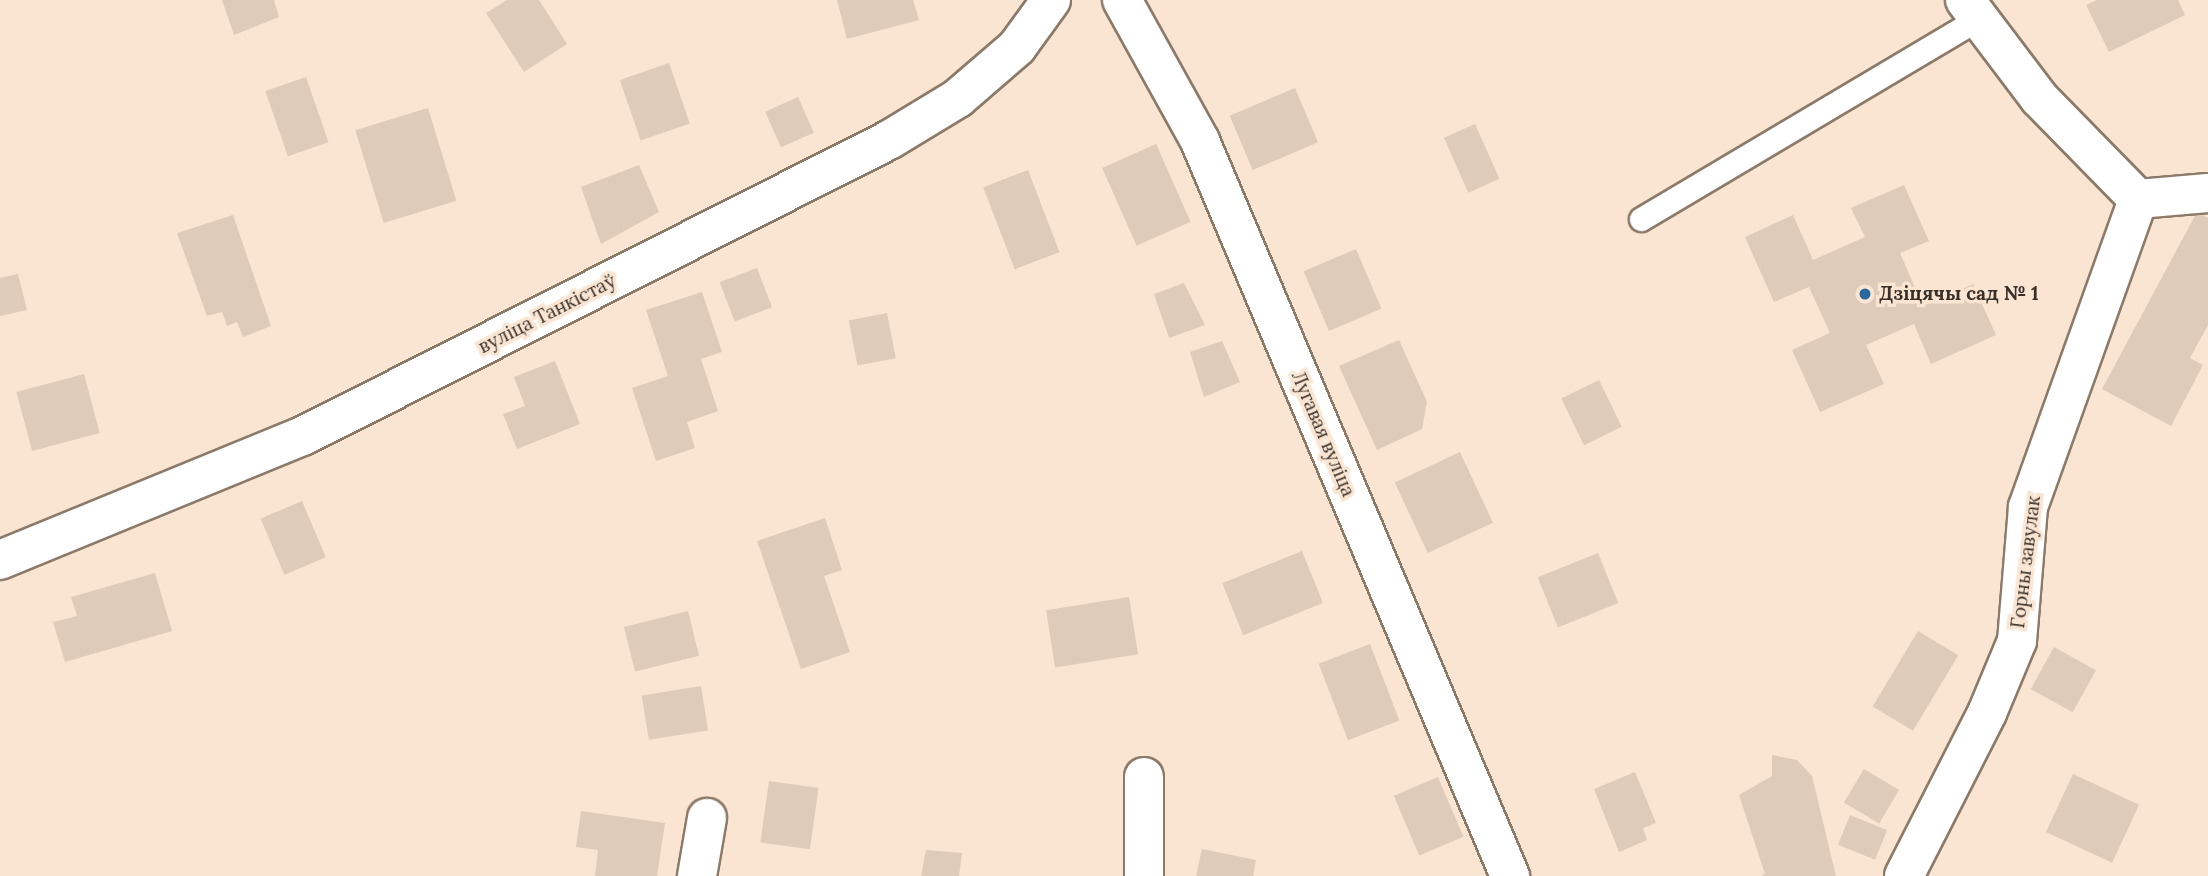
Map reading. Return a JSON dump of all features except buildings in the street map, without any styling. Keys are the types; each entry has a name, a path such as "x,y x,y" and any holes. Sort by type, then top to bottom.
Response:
{"street":[{"name":"вуліца Танкістаў","path":"0,560 303,436 889,140 968,90 1017,47 1051,0"},
{"name":"Лугавая вуліца","path":"1122,0 1200,141 1510,876"},
{"path":"1972,9 2039,98 2138,199 2208,193"},
{"name":"Горны завулак","path":"1904,876 1987,713 2017,641 2028,508 2138,199"},
{"path":"1144,777 1144,876"},
{"path":"696,876 707,818"}],"lane":[{"path":"1641,219 1972,9"}],"place":[{"name":"Дзіцячы сад № 1","path":"1865,294"}]}
